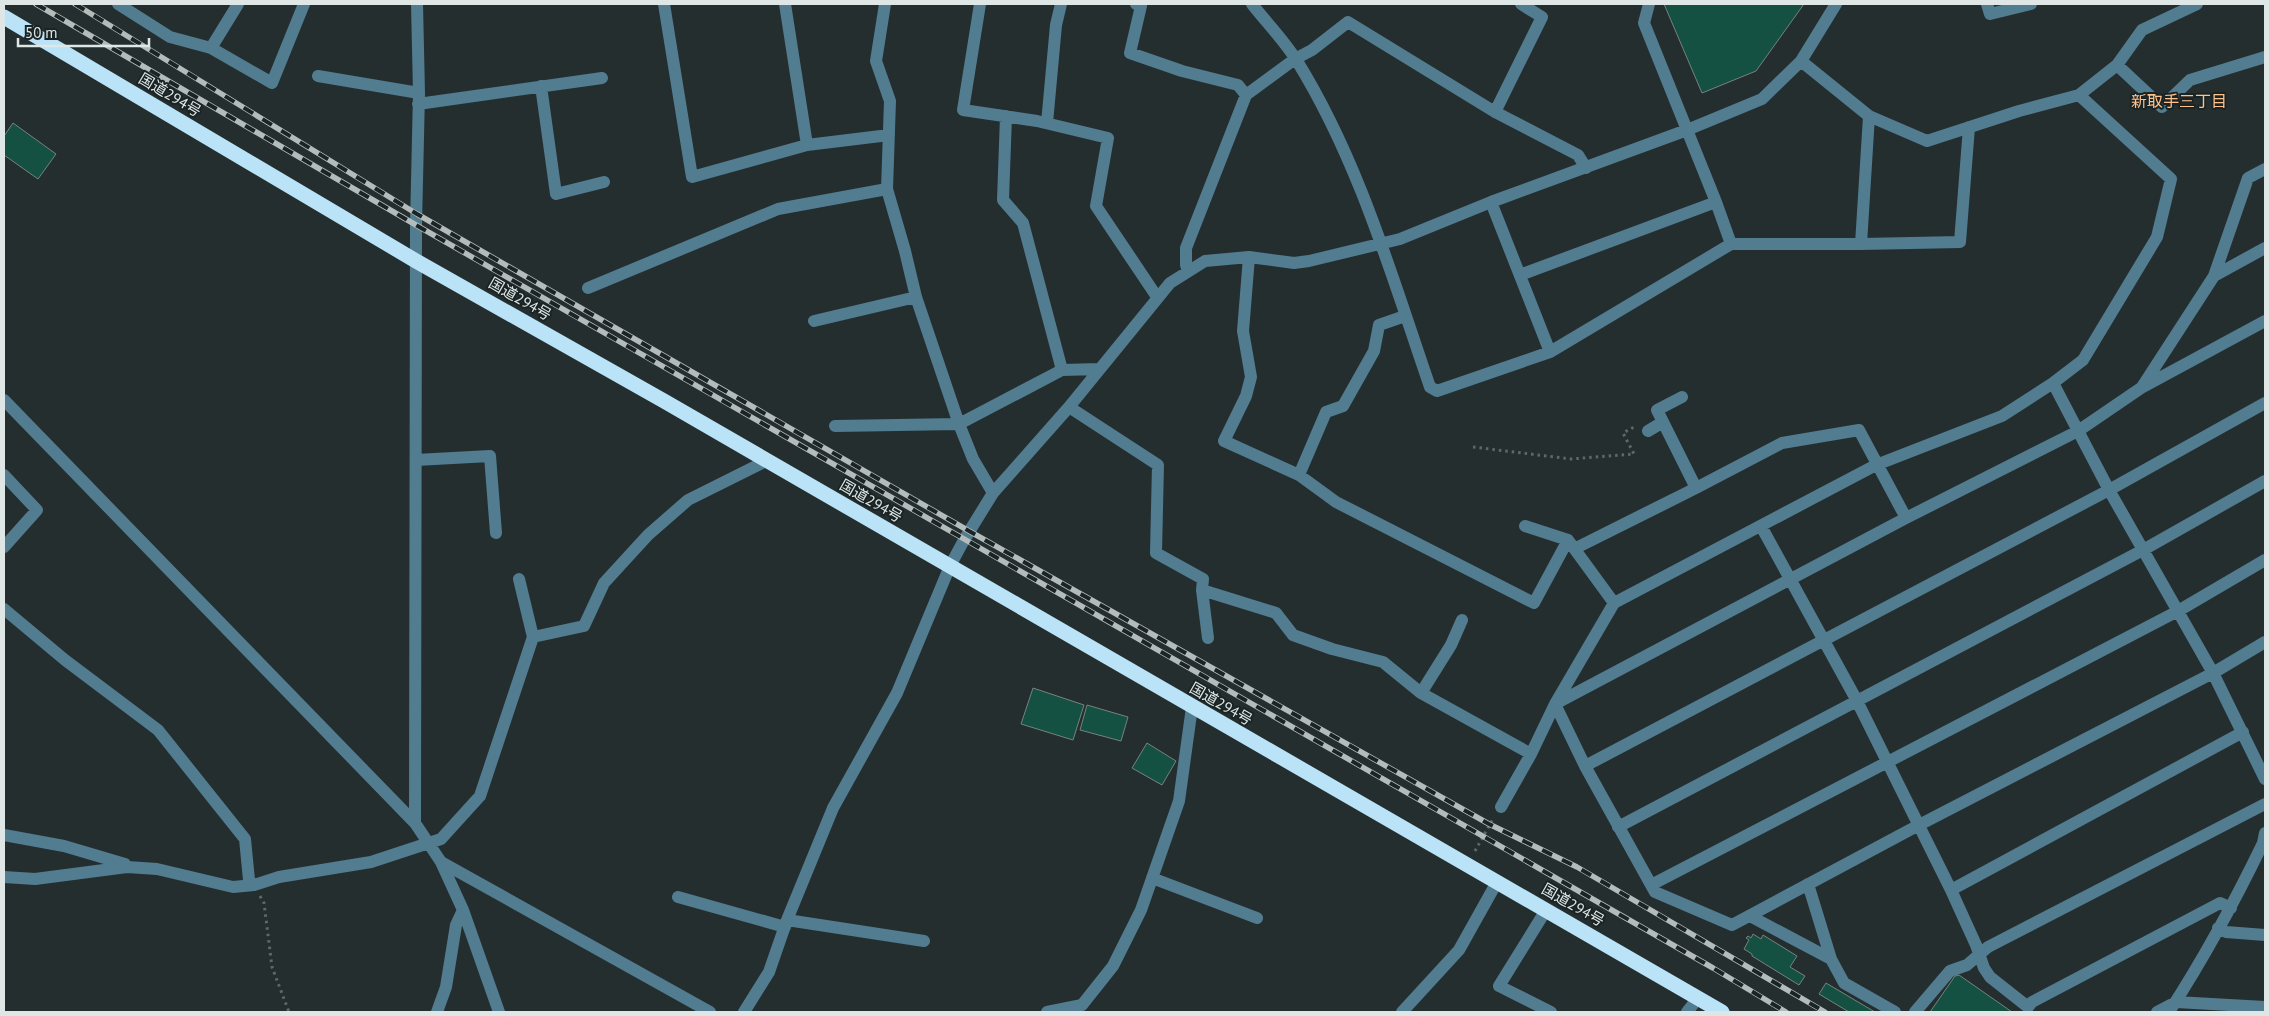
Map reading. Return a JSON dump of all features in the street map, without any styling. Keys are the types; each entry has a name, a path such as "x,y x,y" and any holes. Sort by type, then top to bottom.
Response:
{"highway":[{"name":"国道294号","path":"4,17 416,261 950,566 1192,708 1722,1012"}],"street":[{"path":"118,4 170,37 211,48 272,83 304,4"},
{"path":"211,48 238,4"},
{"path":"415,823 417,4"},
{"path":"664,4 692,177 807,145 889,135"},
{"path":"785,4 807,145"},
{"path":"885,4 876,61 890,100 887,189 906,250 916,296 959,424 973,459 993,492"},
{"path":"980,4 963,110 1047,123 1108,138 1096,206 1157,297"},
{"path":"1047,123 1056,25 1061,4"},
{"path":"1136,4 1142,6 1130,53 1182,71 1238,85 1246,95"},
{"path":"1252,4 1295,59 1325,110 1381,243 1430,387 1437,391 1550,352 1731,244 1960,242 1969,127"},
{"path":"1495,112 1542,17 1521,4"},
{"path":"1649,4 1644,23 1731,244"},
{"path":"744,1012 769,972 786,923 833,808 897,693 950,566 964,540 993,492 1069,407 1157,297 1170,284 1205,261 1249,257 1294,263 1400,239 1491,202 1687,130 1762,99 1801,61 1836,4"},
{"path":"1987,4 1990,14 2031,4"},
{"path":"1801,61 1869,116 1927,141 2019,111 2079,95 2118,65 2142,30 2197,4"},
{"path":"1188,271 1186,248 1246,95 1295,59 1312,50 1348,22 1495,112 1578,155 1586,168"},
{"path":"2118,65 2162,107 2190,80 2265,57"},
{"path":"318,76 418,99 602,78"},
{"path":"541,86 556,194 604,182"},
{"path":"1501,807 1531,754 1555,704 1614,603 1876,465 2002,416 2053,383 2083,360 2157,236 2171,179 2079,95"},
{"path":"1006,116 1003,200 1024,223 1062,370"},
{"path":"1861,244 1869,116"},
{"path":"2141,388 2214,276 2248,178 2265,169"},
{"path":"588,288 778,210 887,189"},
{"path":"1491,202 1550,352"},
{"path":"1520,275 1716,202"},
{"path":"2214,276 2265,248"},
{"path":"1249,257 1243,331 1251,377 1246,396 1224,441 1298,475 1336,502 1534,603 1572,544 1696,488 1782,443 1859,430 1906,518"},
{"path":"814,321 916,296"},
{"path":"1298,475 1326,412 1343,406 1374,351 1379,325 1405,316"},
{"path":"1555,704 1906,518 2078,430 2141,388 2265,321"},
{"path":"835,426 959,424 1062,370 1099,369"},
{"path":"2053,383 2109,490 2213,673 2265,779"},
{"path":"1682,397 1657,410 1696,488"},
{"path":"4,400 415,823 441,862 464,910 499,1012"},
{"path":"1585,766 2109,490 2265,403"},
{"path":"1069,407 1158,465 1156,552 1203,579 1202,590 1208,638"},
{"path":"1642,428 1663,422"},
{"path":"416,460 490,456 496,533"},
{"path":"533,637 584,626 604,582 654,529 688,500 766,461"},
{"path":"4,476 37,510 4,547"},
{"path":"1618,827 1856,699 2143,550 2265,481"},
{"path":"1525,526 1572,544 1614,603"},
{"path":"1761,526 1856,699 1951,890 1984,968 1990,977 2031,1009 2032,1002 2220,903 2231,908"},
{"path":"1651,884 1887,764 2178,611 2265,560"},
{"path":"4,877 35,879 95,870 136,867 157,869 233,887 254,885 279,877 371,862 441,839 480,796 533,637 519,579"},
{"path":"1202,590 1276,613 1293,635 1332,649 1383,662 1421,693 1531,754"},
{"path":"4,609 66,660 158,730 245,839 249,880 254,885"},
{"path":"1421,693 1451,645 1462,620"},
{"path":"1555,704 1585,766 1655,892 1732,925 1919,825 2213,673 2265,642"},
{"path":"1047,1012 1082,1005 1113,966 1142,910 1179,801 1192,708"},
{"path":"1951,890 2243,732"},
{"path":"1915,1012 1950,971 1967,965 1988,947 2265,804"},
{"path":"2173,1007 2231,908 2263,843 2265,833"},
{"path":"4,835 64,846 136,867"},
{"path":"441,862 710,1012"},
{"path":"1152,878 1257,918"},
{"path":"1402,1012 1459,950 1497,882"},
{"path":"1808,884 1831,959 1844,983 1895,1012"},
{"path":"678,897 786,923 924,941"},
{"path":"437,1012 446,987 456,925 464,910"},
{"path":"1546,910 1499,986 1551,1012"},
{"path":"1750,916 1831,959"},
{"path":"2218,928 2226,932 2265,935"},
{"path":"1687,1012 1698,998"},
{"path":"2157,1012 2173,1007 2265,1007"}],"path":[{"path":"1473,446 1571,459 1634,454 1623,433 1642,428"},
{"path":"1467,865 1501,807"},
{"path":"254,885 264,903 272,967 289,1012"}],"building":[{"path":"1664,4 1804,4 1756,71 1702,93"},
{"path":"13,123 56,154 38,179 4,155 4,136"},
{"path":"1033,688 1084,705 1073,740 1021,724"},
{"path":"1087,705 1128,717 1121,741 1080,730"},
{"path":"1147,743 1176,761 1162,785 1132,768"},
{"path":"1753,934 1761,939 1763,935 1797,956 1790,967 1805,976 1799,985 1744,949 1749,940 1746,938 1748,936 1751,938"},
{"path":"1959,975 2012,1012 1930,1012 1955,976"},
{"path":"1826,983 1875,1012 1849,1012 1819,994"}],"railway":[{"path":"36,4 416,225 1713,968 1786,1012"},
{"path":"75,4 417,214 969,531 1489,824 1577,867 1825,1012"}],"district":[{"name":"新取手三丁目","path":"2179,101"}]}
